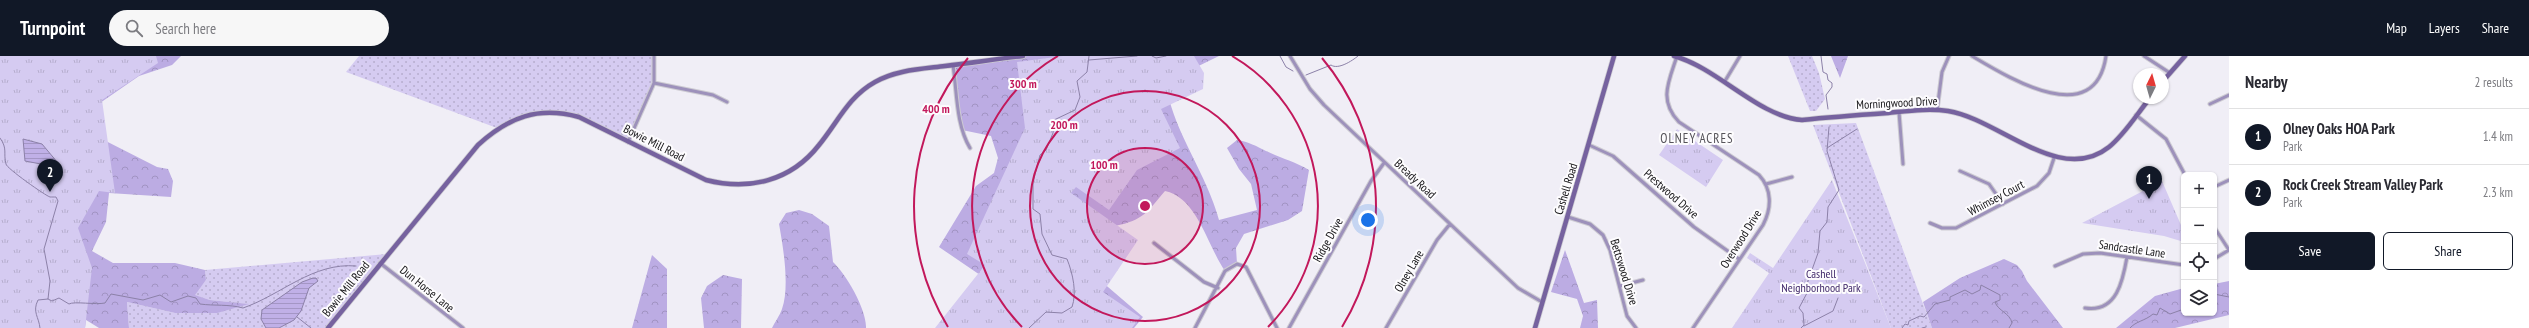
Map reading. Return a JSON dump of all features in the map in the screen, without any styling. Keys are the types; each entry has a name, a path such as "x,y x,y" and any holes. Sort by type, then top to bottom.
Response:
{"street":[{"path":"628,142 654,83 654,56"},
{"name":"Bowie Mill Road","path":"328,328 478,145 505,123 522,116 542,113 567,114 597,125 628,142 706,180 723,184 742,185 766,182 785,174 810,155 850,100 874,82 903,71 1023,56"},
{"name":"Bready Road","path":"1290,56 1309,88 1324,106 1518,288 1542,302"},
{"name":"Cashell Road","path":"1535,328 1614,56"},
{"path":"1676,56 1666,98 1671,114 1679,122 1747,165 1766,184 1792,177"},
{"name":"Morningwood Drive","path":"1676,56 1698,65 1770,110 1795,119 1937,110 1975,118 2054,158 2080,159 2098,153 2116,141 2145,104"},
{"path":"1725,81 1740,56"},
{"path":"1937,110 1942,72 1949,56"},
{"path":"1972,56 2019,82 2063,96 2079,94 2091,87 2102,74 2106,56"},
{"path":"2144,56 2170,73 2185,56"},
{"path":"954,65 960,120 964,139 970,148"},
{"path":"654,83 713,95 727,102"},
{"path":"2210,104 2229,96"},
{"path":"1899,112 1903,164"},
{"path":"2136,115 2166,139 2183,172"},
{"name":"Prestwood Drive","path":"1589,145 1613,156 1694,227 1740,259"},
{"name":"Whimsey Court","path":"1930,223 1942,228 1956,228 2003,204 2040,184 2049,174 2054,158"},
{"name":"Ridge Drive","path":"1289,328 1371,181 1384,163"},
{"path":"1960,171 1989,184 2003,204"},
{"path":"2217,186 2229,180"},
{"name":"Overwood Drive","path":"1693,328 1768,216 1769,198 1766,184"},
{"name":"Bettswood Drive","path":"1568,217 1590,224 1603,235 1610,250 1627,316 1636,328"},
{"name":"Olney Lane","path":"1386,328 1437,240 1450,224"},
{"path":"2217,232 2229,250 2217,257"},
{"path":"1154,243 1204,282 1218,288"},
{"name":"Sandcastle Lane","path":"2055,266 2090,253 2181,265"},
{"path":"2085,308 2103,306 2118,293 2123,280 2127,257"},
{"name":"Dun Horse Lane","path":"380,263 462,328"},
{"path":"1195,328 1218,288 1225,271 1232,265 1246,267 1276,328"},
{"path":"1620,286 1643,280"}],"green space":[{"path":"0,56 181,56 172,65 139,76 100,103 94,135 157,167 168,169 173,181 171,197 109,193 106,222 92,251 113,263 175,263 205,270 206,280 195,295 210,300 249,304 217,313 175,313 127,302 129,328 99,328 86,320 85,328 0,328"},
{"path":"0,56 156,56 158,63 102,100 115,193 99,191 78,228 92,268 85,328 0,328"},
{"path":"359,56 654,56 654,68 651,90 628,142 591,123 565,115 538,114 523,116 497,128 346,72"},
{"path":"1023,56 1219,56 1174,78 1167,90 1177,122 1214,203 1219,220 1257,210 1251,184 1239,169 1227,148 1237,140 1252,144 1309,170 1302,211 1288,220 1244,234 1236,248 1237,264 1225,271 1194,213 1176,195 1165,191 1149,210 1139,218 1125,224 1115,226 1094,275 1143,317 1134,328 956,328 983,277 939,247 976,186 994,173 998,158 991,136 962,130 953,65"},
{"path":"1063,56 1194,56 1204,73 1203,89 1161,109 1180,148 1137,170 1109,210 1076,187 1071,193 1138,240 1103,292 1140,317 1132,328 935,328 985,265 967,254 1025,128 1017,62"},
{"path":"1788,56 1812,56 1819,73 1825,99 1816,111 1810,111"},
{"path":"1831,56 1848,56 1840,78"},
{"path":"1856,123 1932,328 1891,328 1813,125"},
{"path":"1677,129 1723,160 1706,187 1659,155"},
{"name":"Cashell Neighborhood Park","path":"1832,180 1891,328 1732,328 1769,273 1747,258 1750,253 1773,268"},
{"path":"2162,181 2181,225 2181,241 2164,236 2082,223"},
{"path":"799,210 812,214 829,226 833,262 844,275 855,293 863,312 866,328 772,328 782,309 786,278 779,224 786,213"},
{"path":"1565,250 1584,303 1597,300 1598,328 1580,328 1583,316 1577,299 1551,292"},
{"path":"387,254 328,328 129,328 127,302 175,313 247,304 210,300 194,295 206,280 205,270"},
{"path":"652,255 667,269 667,328 632,328"},
{"path":"2004,259 2017,265 2027,281 2063,328 1932,328 1923,302 1960,278"},
{"path":"723,275 742,279 741,328 704,328 701,298 707,286"},
{"path":"2229,281 2229,315 2175,328 2116,328 2155,296 2181,289 2181,316 2217,316 2217,283"}],"shaded area":[{"path":"23,139 42,144 58,163 57,167 25,161"},
{"path":"316,278 318,281 309,288 301,311 294,320 279,328 266,328 261,319 262,310 302,282"}],"waterway":[{"path":"1029,328 1046,312 1062,313 1072,307 1074,283 1071,271 1067,259 1052,255 1042,234 1040,214 1033,209 1033,182 1040,155 1046,150 1053,133 1054,120 1075,110 1080,97 1077,81 1087,72 1089,56"},
{"path":"1089,60 1137,56"},
{"path":"1152,56 1156,58 1166,56"},
{"path":"1280,56 1286,67 1293,71"},
{"path":"1306,75 1331,65 1341,66 1358,56"},
{"path":"1821,56 1823,72 1827,74 1828,80 1832,83 1832,87 1826,95 1828,109"},
{"path":"1801,328 1804,325 1803,313 1799,308 1807,293 1808,281 1818,253 1820,231 1827,222 1828,207 1839,190 1827,151 1829,127"},
{"path":"1827,148 1857,129"},
{"path":"0,138 4,145 5,160 8,167 41,192 50,197 56,197 58,201 44,249 50,281 48,299 38,300 36,304 36,314 40,328"},
{"path":"48,299 52,301 59,298 69,304 105,303 111,294 143,300 160,295 171,302 188,296 196,298 200,304 243,308 311,274 340,266 356,266"},
{"path":"1902,328 1905,324 1908,325 1909,321 1920,316 1924,317 1935,304 1950,300 1950,297 1965,290 1972,294 1980,290 1981,285 2000,295 2000,300 1995,302 2011,320 2012,323 2009,328"},
{"path":"2217,295 2229,297"},
{"path":"1804,326 1833,311 1838,298"},
{"path":"2130,328 2153,314 2157,315 2160,308 2170,314 2181,310"},
{"path":"297,317 311,328"},
{"path":"1922,328 1926,327"}],"place":[{"name":"Rock Creek Stream Valley Park","path":"50,192"},
{"name":"Olney Oaks HOA Park","path":"2149,199"}],"district":[{"name":"OLNEY ACRES","path":"1697,138"}]}
